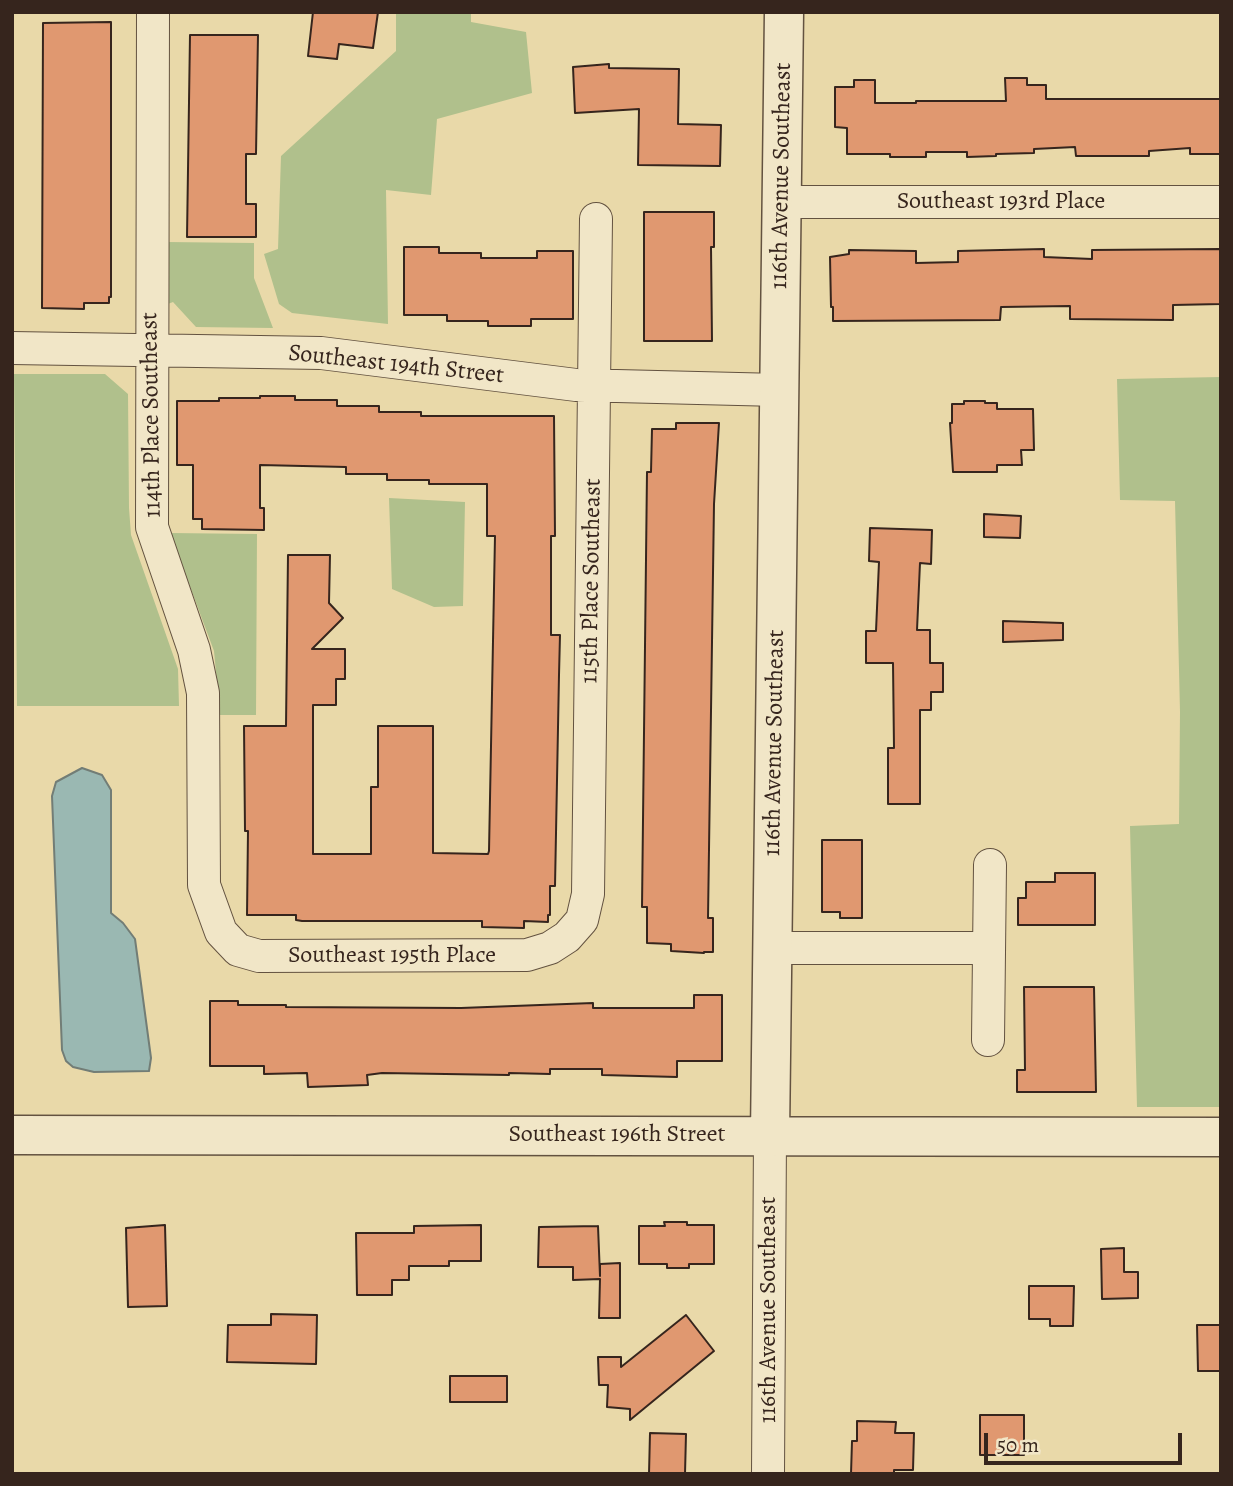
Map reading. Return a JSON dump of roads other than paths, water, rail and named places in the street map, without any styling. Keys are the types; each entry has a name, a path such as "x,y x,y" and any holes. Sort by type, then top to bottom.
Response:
{"street":[{"name":"114th Place Southeast","path":"153,12 152,527 194,650 203,693 204,885 220,932"},
{"name":"116th Avenue Southeast","path":"768,1474 784,12"},
{"name":"Southeast 193rd Place","path":"781,202 1221,201"},
{"name":"115th Place Southeast","path":"567,937 582,920 588,894 596,219"},
{"name":"Southeast 194th Street","path":"12,348 321,353 576,385 779,390"},
{"path":"988,1040 990,865"},
{"name":"Southeast 195th Place","path":"220,932 238,950 259,956 527,955 550,948 567,937"},
{"path":"772,948 988,948"},
{"name":"Southeast 196th Street","path":"12,1135 1221,1137"}],"water":[{"path":"82,768 102,775 111,790 111,913 135,939 151,1058 149,1071 94,1072 73,1067 66,1061 62,1050 52,796 56,782"}]}
